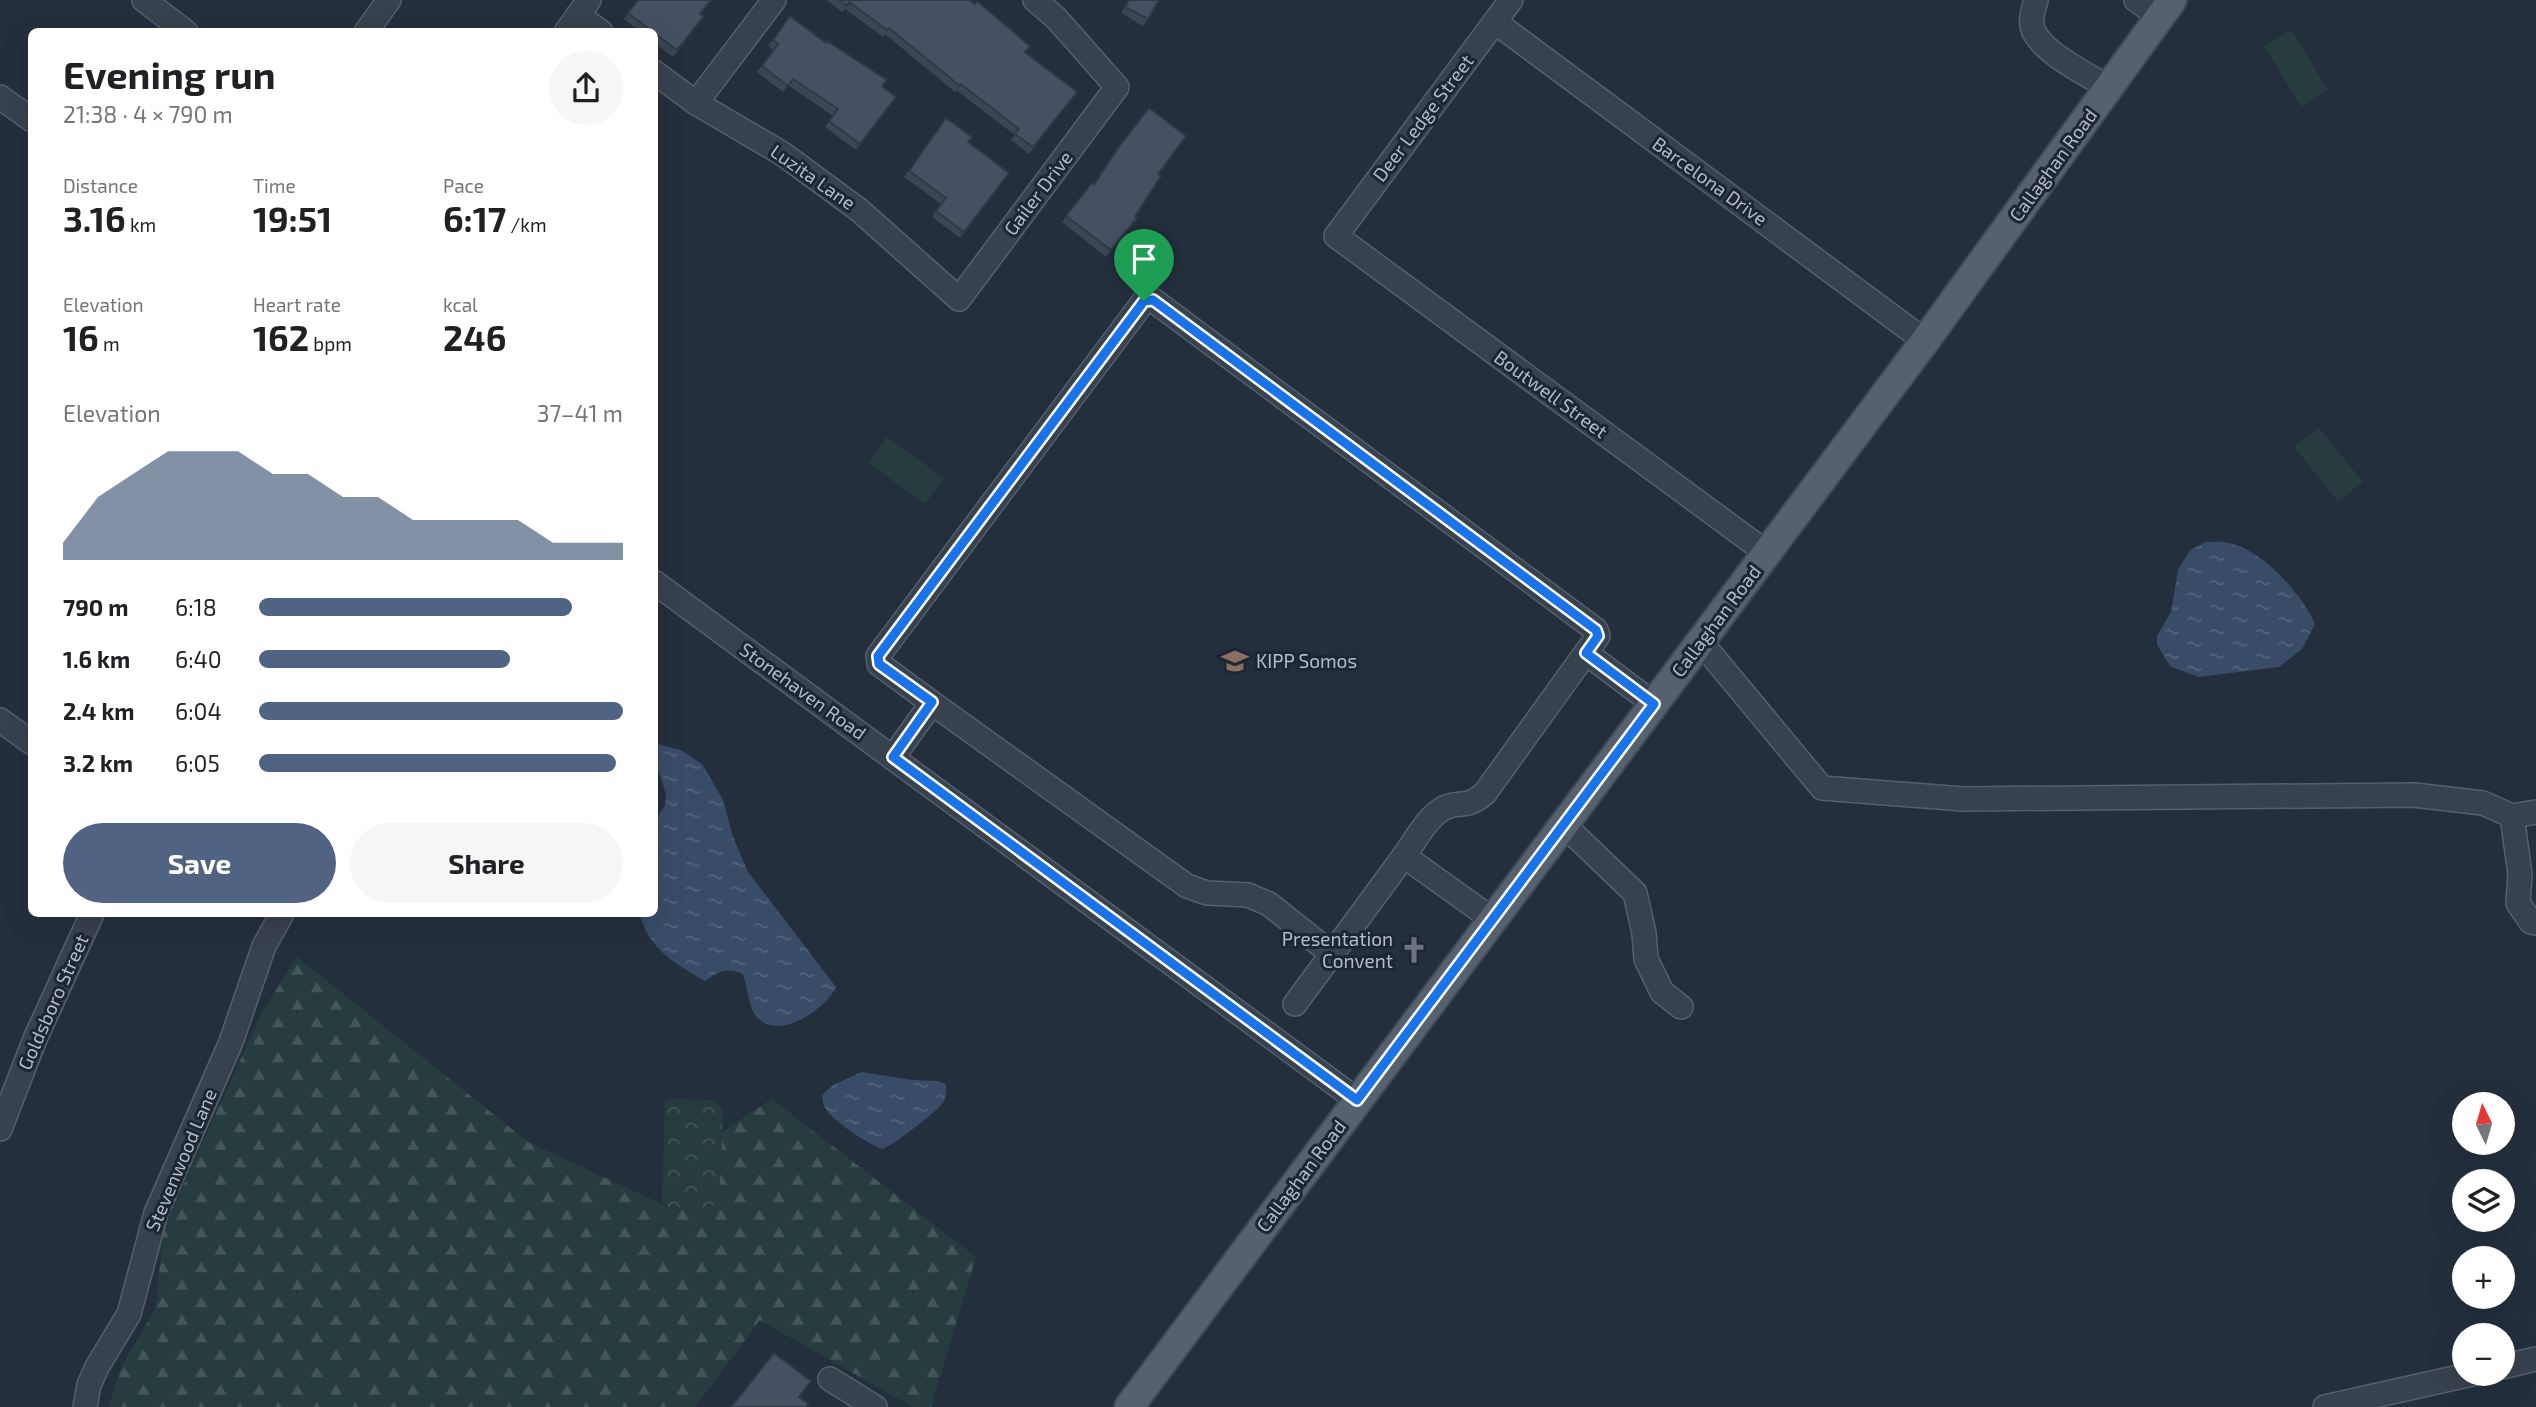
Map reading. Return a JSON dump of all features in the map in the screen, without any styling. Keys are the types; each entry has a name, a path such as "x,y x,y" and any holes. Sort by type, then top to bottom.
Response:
{"main road":[{"name":"Callaghan Road","path":"1129,1407 1925,341 2166,9"}],"street":[{"path":"144,0 181,28"},
{"path":"369,28 389,0"},
{"path":"696,103 774,0"},
{"name":"Gailer Drive","path":"959,299 1117,87 1056,18 1035,0"},
{"name":"Deer Ledge Street","path":"1336,236 1511,0"},
{"path":"2036,0 2031,18 2035,32 2049,49 2109,88"},
{"path":"2136,0 2166,9"},
{"path":"578,15 596,28"},
{"name":"Barcelona Drive","path":"1494,22 1925,341"},
{"name":"Luzita Lane","path":"658,75 696,103 783,154 859,210 959,299"},
{"path":"0,97 28,117"},
{"name":"Boutwell Street","path":"1336,236 1767,553"},
{"path":"1295,1004 1332,954 1432,818 1445,807 1474,803 1485,793 1598,636 1596,630 1153,300 1144,301 878,656 879,664 1187,886 1207,893 1248,895 1269,904 1332,954"},
{"name":"Stonehaven Road","path":"658,585 1357,1100"},
{"path":"1700,641 1822,788 1963,799 2414,795 2483,803 2512,816 2536,811"},
{"path":"1586,653 1654,704"},
{"path":"893,757 932,702"},
{"path":"0,720 28,740"},
{"path":"2512,816 2520,874 2518,903 2531,922 2536,923"},
{"path":"1563,824 1635,893 1644,933 1646,959 1662,992 1681,1007"},
{"path":"1404,856 1492,919"},
{"name":"Goldsboro Street","path":"0,1129 6,1099 91,917"},
{"name":"Stevenwood Lane","path":"85,1407 89,1385 97,1367 129,1314 156,1213 230,1042 264,946 280,917"},
{"path":"2515,1364 2536,1359"},
{"path":"2325,1407 2452,1378"},
{"path":"830,1379 875,1407"}],"green space":[{"path":"2292,30 2328,90 2301,107 2264,46"},
{"path":"2318,427 2363,482 2338,501 2294,447"},
{"path":"887,437 944,478 925,504 868,463"},
{"path":"297,957 528,1142 668,1207 708,1209 719,1201 722,1132 772,1099 976,1257 931,1407 913,1407 760,1320 695,1407 108,1407 121,1368 155,1309 164,1228 262,1012"},
{"path":"675,1099 713,1100 723,1110 719,1201 708,1209 668,1207 662,1202 665,1102"}],"water":[{"path":"2206,542 2228,543 2254,554 2279,574 2309,612 2315,624 2302,649 2279,667 2199,677 2171,667 2157,645 2157,636 2171,612 2178,570 2190,550"},
{"path":"658,744 681,750 703,765 723,800 733,837 748,872 836,987 831,996 812,1013 788,1024 776,1026 765,1023 754,1013 743,974 723,971 705,981 665,954 649,937 641,917 658,917 658,816 665,805 666,794 658,770"},
{"path":"862,1072 938,1081 946,1084 945,1098 929,1116 883,1149 845,1127 827,1111 823,1103 822,1095 833,1085"}],"building":[{"path":"638,0 711,0 700,14 704,16 677,50 658,36 658,28 648,28 628,13"},
{"path":"840,0 969,0 975,4 977,1 1030,46 1025,52 1077,92 1033,147 1015,134 1019,129 961,84 960,86 889,28 887,30 849,2 847,6"},
{"path":"1129,0 1159,0 1148,19 1125,7"},
{"path":"790,16 826,43 827,41 887,80 882,86 896,97 860,144 829,121 838,109 793,79 788,86 762,66 778,44 773,40"},
{"path":"1149,108 1186,136 1158,174 1161,176 1135,216 1137,218 1111,250 1066,216 1092,183 1094,185"},
{"path":"946,118 972,137 968,142 1009,173 964,232 936,211 946,198 909,171"},
{"path":"774,1353 811,1381 799,1397 809,1404 806,1407 731,1407"}],"place":[{"name":"KIPP Somos","path":"1235,661"},
{"name":"Presentation Convent","path":"1414,950"}],"route":[{"path":"1153,300 1596,630 1598,636 1586,653 1654,704 1357,1100 893,757 932,702 879,664 878,656 1144,301 1153,300"}]}
